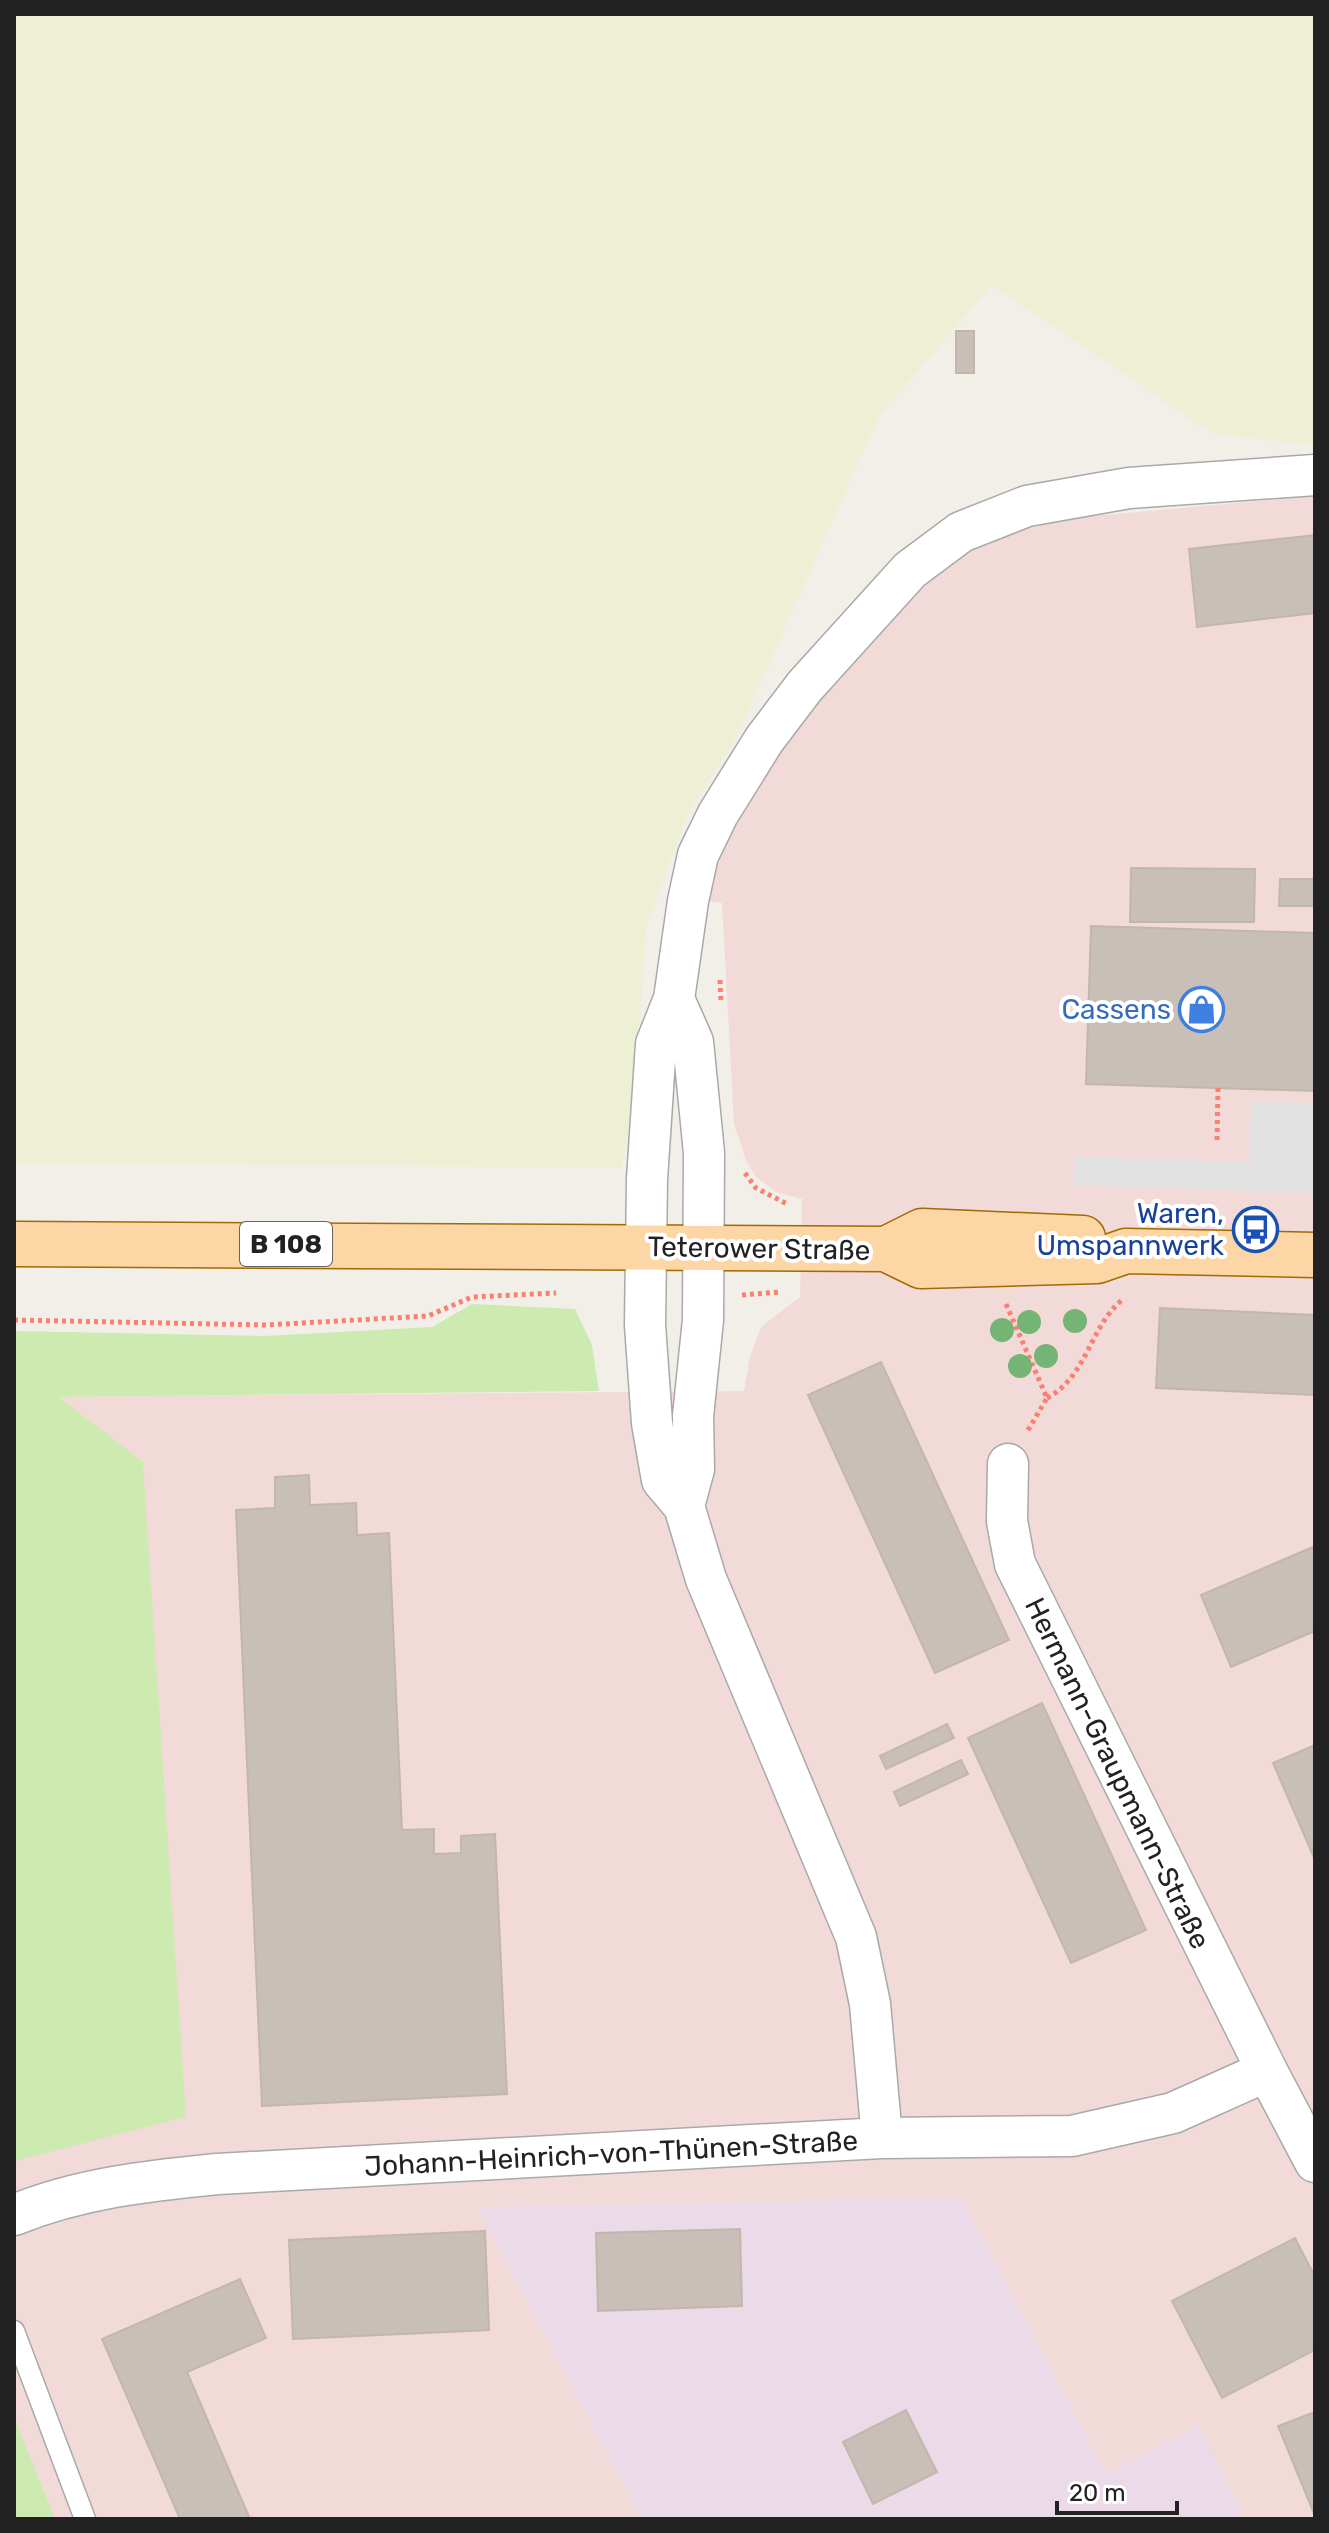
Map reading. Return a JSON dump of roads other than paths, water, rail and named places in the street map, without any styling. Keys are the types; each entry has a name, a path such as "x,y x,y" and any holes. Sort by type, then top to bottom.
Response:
{"main road":[{"name":"B 108","path":"14,1244 639,1246"},
{"name":"Teterower Straße","path":"639,1246 886,1249 921,1266 1097,1261 1129,1271 1315,1255"}],"street":[{"path":"674,999 679,951 698,855 718,814 764,740 805,686 880,601 939,545 993,516 1027,506 1129,488 1315,475"},
{"name":"Johann-Heinrich-von-Thünen-Straße","path":"14,2215 47,2202 130,2182 217,2174 882,2138 870,2004 856,1937 716,1604 691,1537 684,1506 662,1480 652,1423 639,1246 656,1044 674,999"},
{"name":"Johann-Heinrich-von-Thünen-Straße","path":"674,999 693,1042 704,1153 703,1320 693,1416 694,1469 684,1506"},
{"name":"Hermann-Graupmann-Straße","path":"1008,1464 1007,1521 1015,1564 1315,2162"},
{"path":"882,2138 1072,2136 1173,2113 1267,2071"}],"lane":[{"path":"14,2331 85,2519"}],"place":[{"name":"Cassens","path":"1202,1009"},
{"name":"Waren, Umspannwerk","path":"1255,1229"}]}
